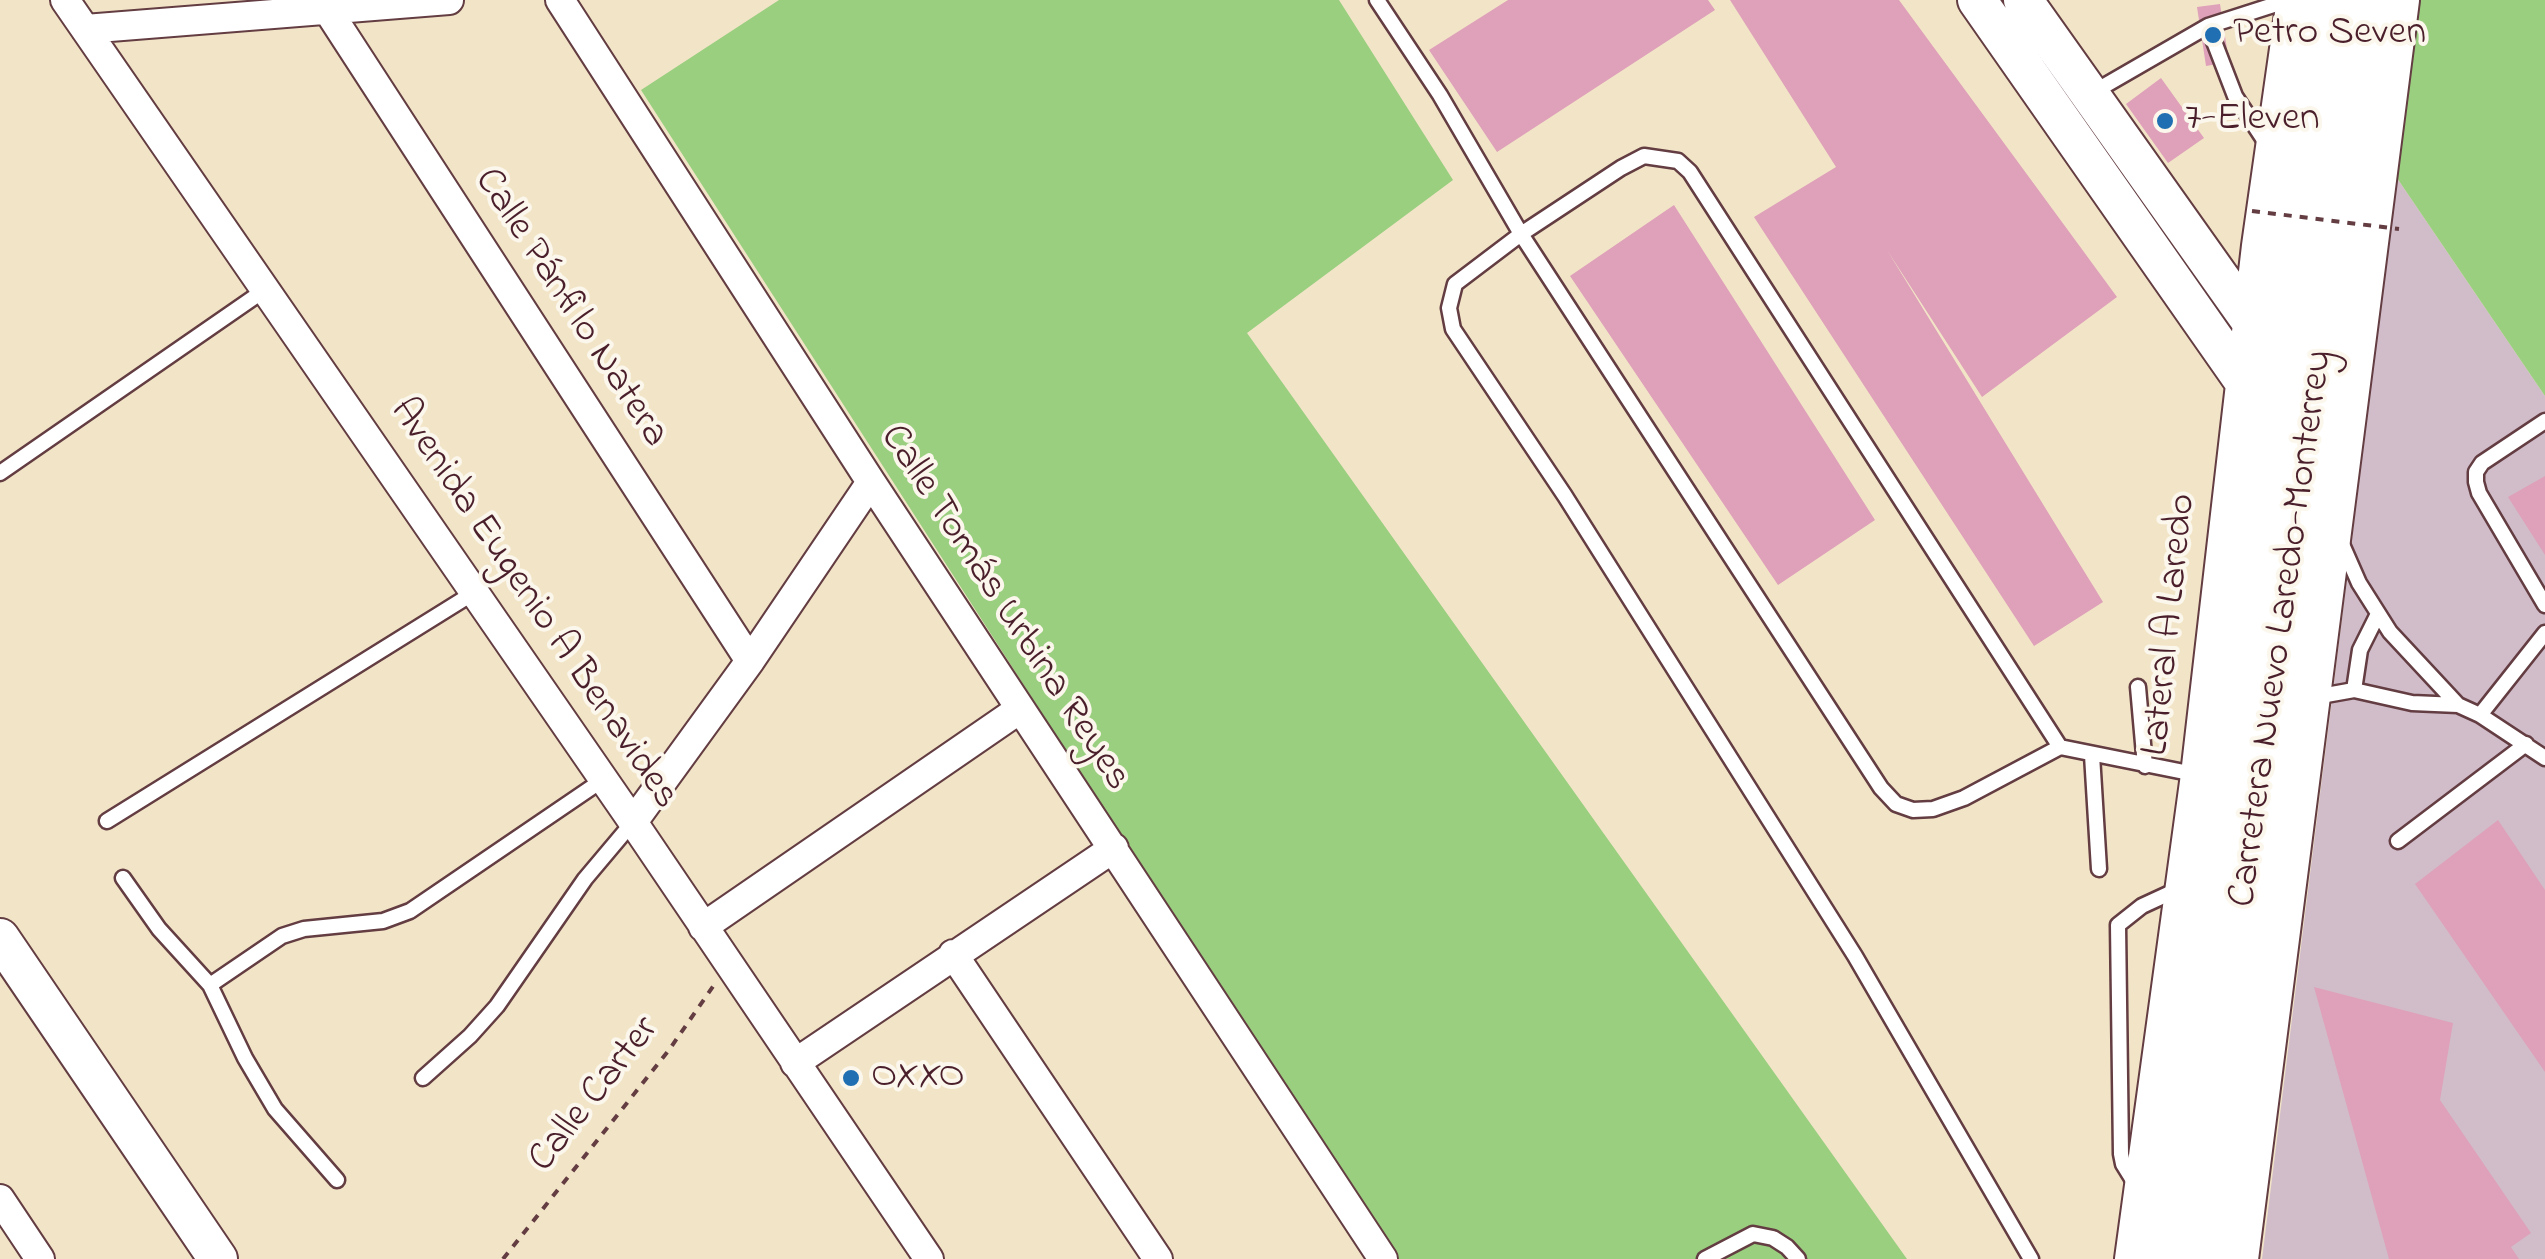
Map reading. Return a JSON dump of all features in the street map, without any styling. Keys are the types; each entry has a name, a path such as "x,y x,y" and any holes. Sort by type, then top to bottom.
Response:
{"highway":[{"path":"2167,1259 2200,887 2214,778 2330,0"},
{"name":"Carretera Nuevo Laredo-Monterrey","path":"2230,1259 2369,0"}],"street":[{"name":"Avenida Eugenio A Benavides","path":"65,0 604,779 930,1259"},
{"path":"85,30 325,5 449,0"},
{"name":"Calle Tomás Urbina Reyes","path":"560,0 871,482 1384,1259"},
{"path":"1977,0 2245,383"},
{"path":"2023,0 2252,323"},
{"name":"Lateral A Laredo","path":"2214,778 2245,383 2292,0"},
{"path":"2230,1259 2333,526 2400,0"},
{"name":"Calle Pánfilo Natera","path":"325,5 750,661"},
{"path":"633,822 750,661 871,482"},
{"path":"703,927 1020,708"},
{"path":"795,1062 1114,848"},
{"path":"2134,1259 2200,887"},
{"path":"0,938 218,1259"},
{"path":"953,954 1158,1259"},
{"path":"1,1205 40,1259"}],"lane":[{"path":"1377,0 1440,95 1521,234 1881,788 1896,804 1913,810 1933,809 1964,798 2060,746"},
{"path":"2090,94 2208,26 2292,0"},
{"path":"2208,26 2235,96 2274,153"},
{"path":"2031,1259 1845,940 1565,496 1453,329 1448,308 1455,284 1620,168 1644,156 1678,161 1690,172 2060,746 2214,778"},
{"path":"0,473 266,289"},
{"path":"2545,421 2482,463 2476,472 2476,482 2545,605"},
{"path":"2333,526 2378,614 2407,652 2458,705 2545,758"},
{"path":"107,821 475,592"},
{"path":"2354,690 2360,650 2378,614"},
{"path":"2480,715 2545,633"},
{"path":"2138,687 2146,766"},
{"path":"2309,699 2354,690 2412,704 2458,705"},
{"path":"2398,841 2526,744"},
{"path":"2092,755 2099,869"},
{"path":"210,984 282,936 304,929 384,921 410,911 604,779"},
{"path":"423,1078 497,1006 585,879 633,822"},
{"path":"124,878 159,928 210,984 244,1058 275,1109 337,1180"},
{"path":"2143,1194 2120,1154 2118,925 2142,906 2200,887"},
{"path":"1705,1259 1753,1234 1773,1238 1798,1259"}],"path":[{"path":"2252,212 2399,229"},
{"name":"Calle Carter","path":"503,1259 669,1050 729,963"}],"shaded area":[{"path":"2397,178 2545,396 2545,1259 2262,1259"}],"green space":[{"path":"779,0 1339,0 1453,180 1247,333 1907,1259 1393,1259 641,90"},
{"path":"2419,0 2545,0 2545,396 2397,178"}],"building":[{"path":"1508,0 1708,0 1715,10 1497,152 1429,50"},
{"path":"1730,0 1899,0 2117,297 1982,397 1887,250 2103,602 2034,646 1754,217 1836,167"},
{"name":"Petro Seven","path":"2220,4 2229,62 2206,66 2197,7"},
{"name":"7-Eleven","path":"2161,78 2204,138 2168,163 2126,104"},
{"path":"1674,205 1875,520 1778,585 1570,276"},
{"path":"2545,476 2545,555 2508,497"},
{"path":"2498,820 2545,890 2545,1072 2415,884"},
{"path":"2314,987 2453,1023 2440,1100 2531,1233 2511,1247 2519,1259 2389,1259"}],"place":[{"name":"Petro Seven","path":"2213,35"},
{"name":"7-Eleven","path":"2165,121"},
{"name":"OXXO","path":"851,1078"}]}
